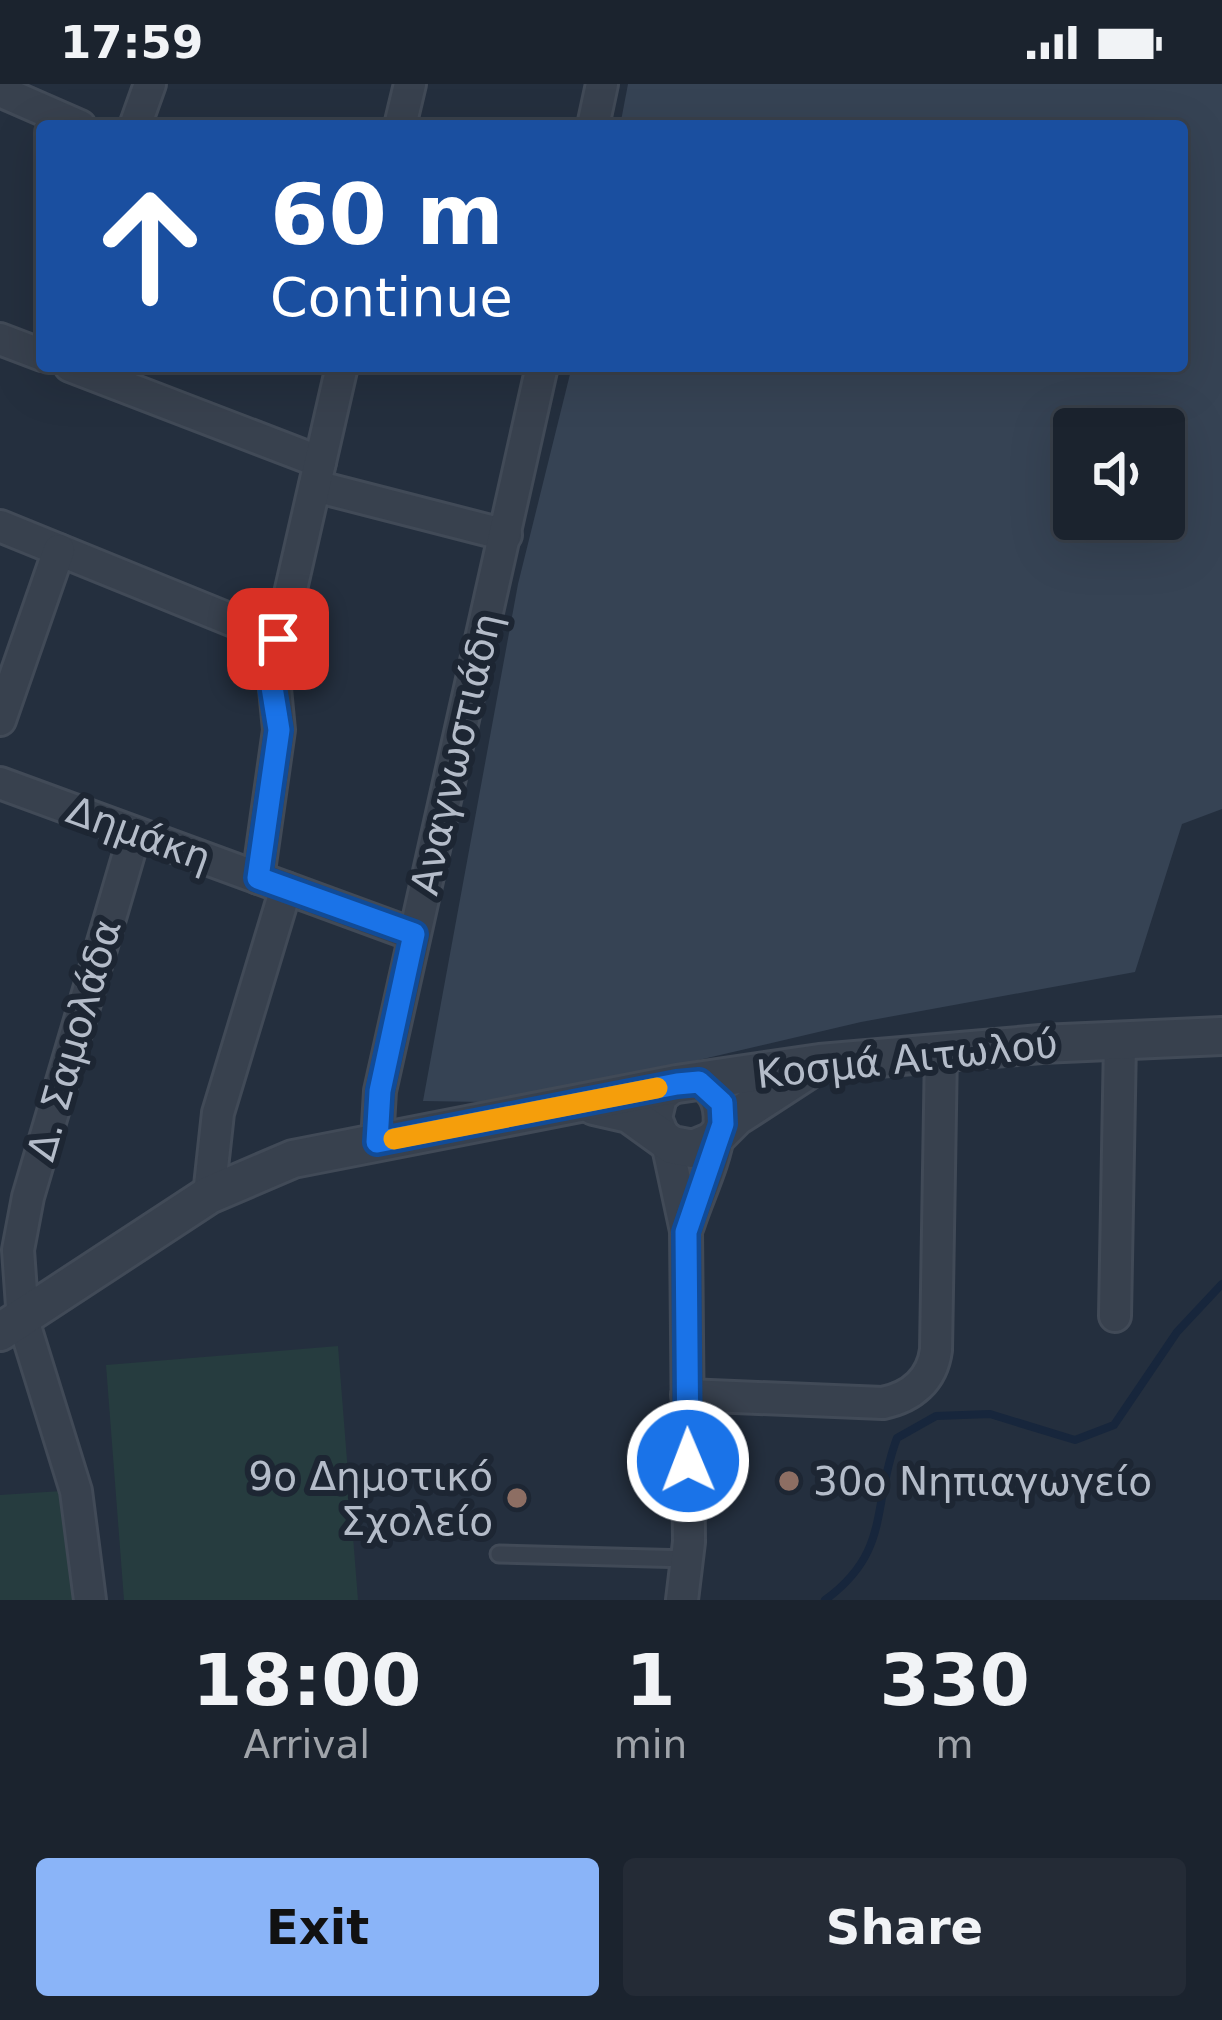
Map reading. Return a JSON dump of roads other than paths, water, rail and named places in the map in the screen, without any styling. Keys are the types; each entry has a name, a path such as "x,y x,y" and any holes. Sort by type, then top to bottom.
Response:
{"street":[{"path":"137,120 150,84"},
{"path":"401,120 410,84"},
{"path":"594,120 602,84"},
{"path":"14,92 68,120"},
{"path":"0,339 36,354"},
{"path":"84,372 317,474 506,535"},
{"path":"209,1195 218,1112 272,883 279,730 272,687 278,639 341,372"},
{"name":"Αναγνωστιάδη","path":"377,1142 380,1091 541,372"},
{"path":"0,526 278,639"},
{"path":"0,720 59,550"},
{"name":"Δημάκη","path":"0,783 414,934"},
{"name":"Δ. Σαμολάδα","path":"90,1600 76,1491 11,1326 28,1197 135,833"},
{"name":"Κοσμά Αιτωλού","path":"11,1326 209,1195 276,1164 688,1083 820,1063 940,1050 1222,1036"},
{"path":"1115,1316 1120,1041"},
{"path":"687,1395 883,1402 904,1397 926,1378 936,1350 940,1050"},
{"path":"578,1104 617,1109 664,1138 693,1149 820,1063"},
{"path":"682,1600 689,1559 686,1232 657,1108 688,1083 722,1103 718,1134 686,1232"}],"lane":[{"path":"500,1554 689,1559"}],"waterway":[{"path":"825,1600 861,1564 870,1545 897,1438 936,1416 990,1414 1075,1440 1114,1425 1177,1332 1222,1284"}],"place":[{"name":"30ο Νηπιαγωγείο","path":"789,1481"},
{"name":"9ο Δημοτικό Σχολείο","path":"517,1498"}]}
